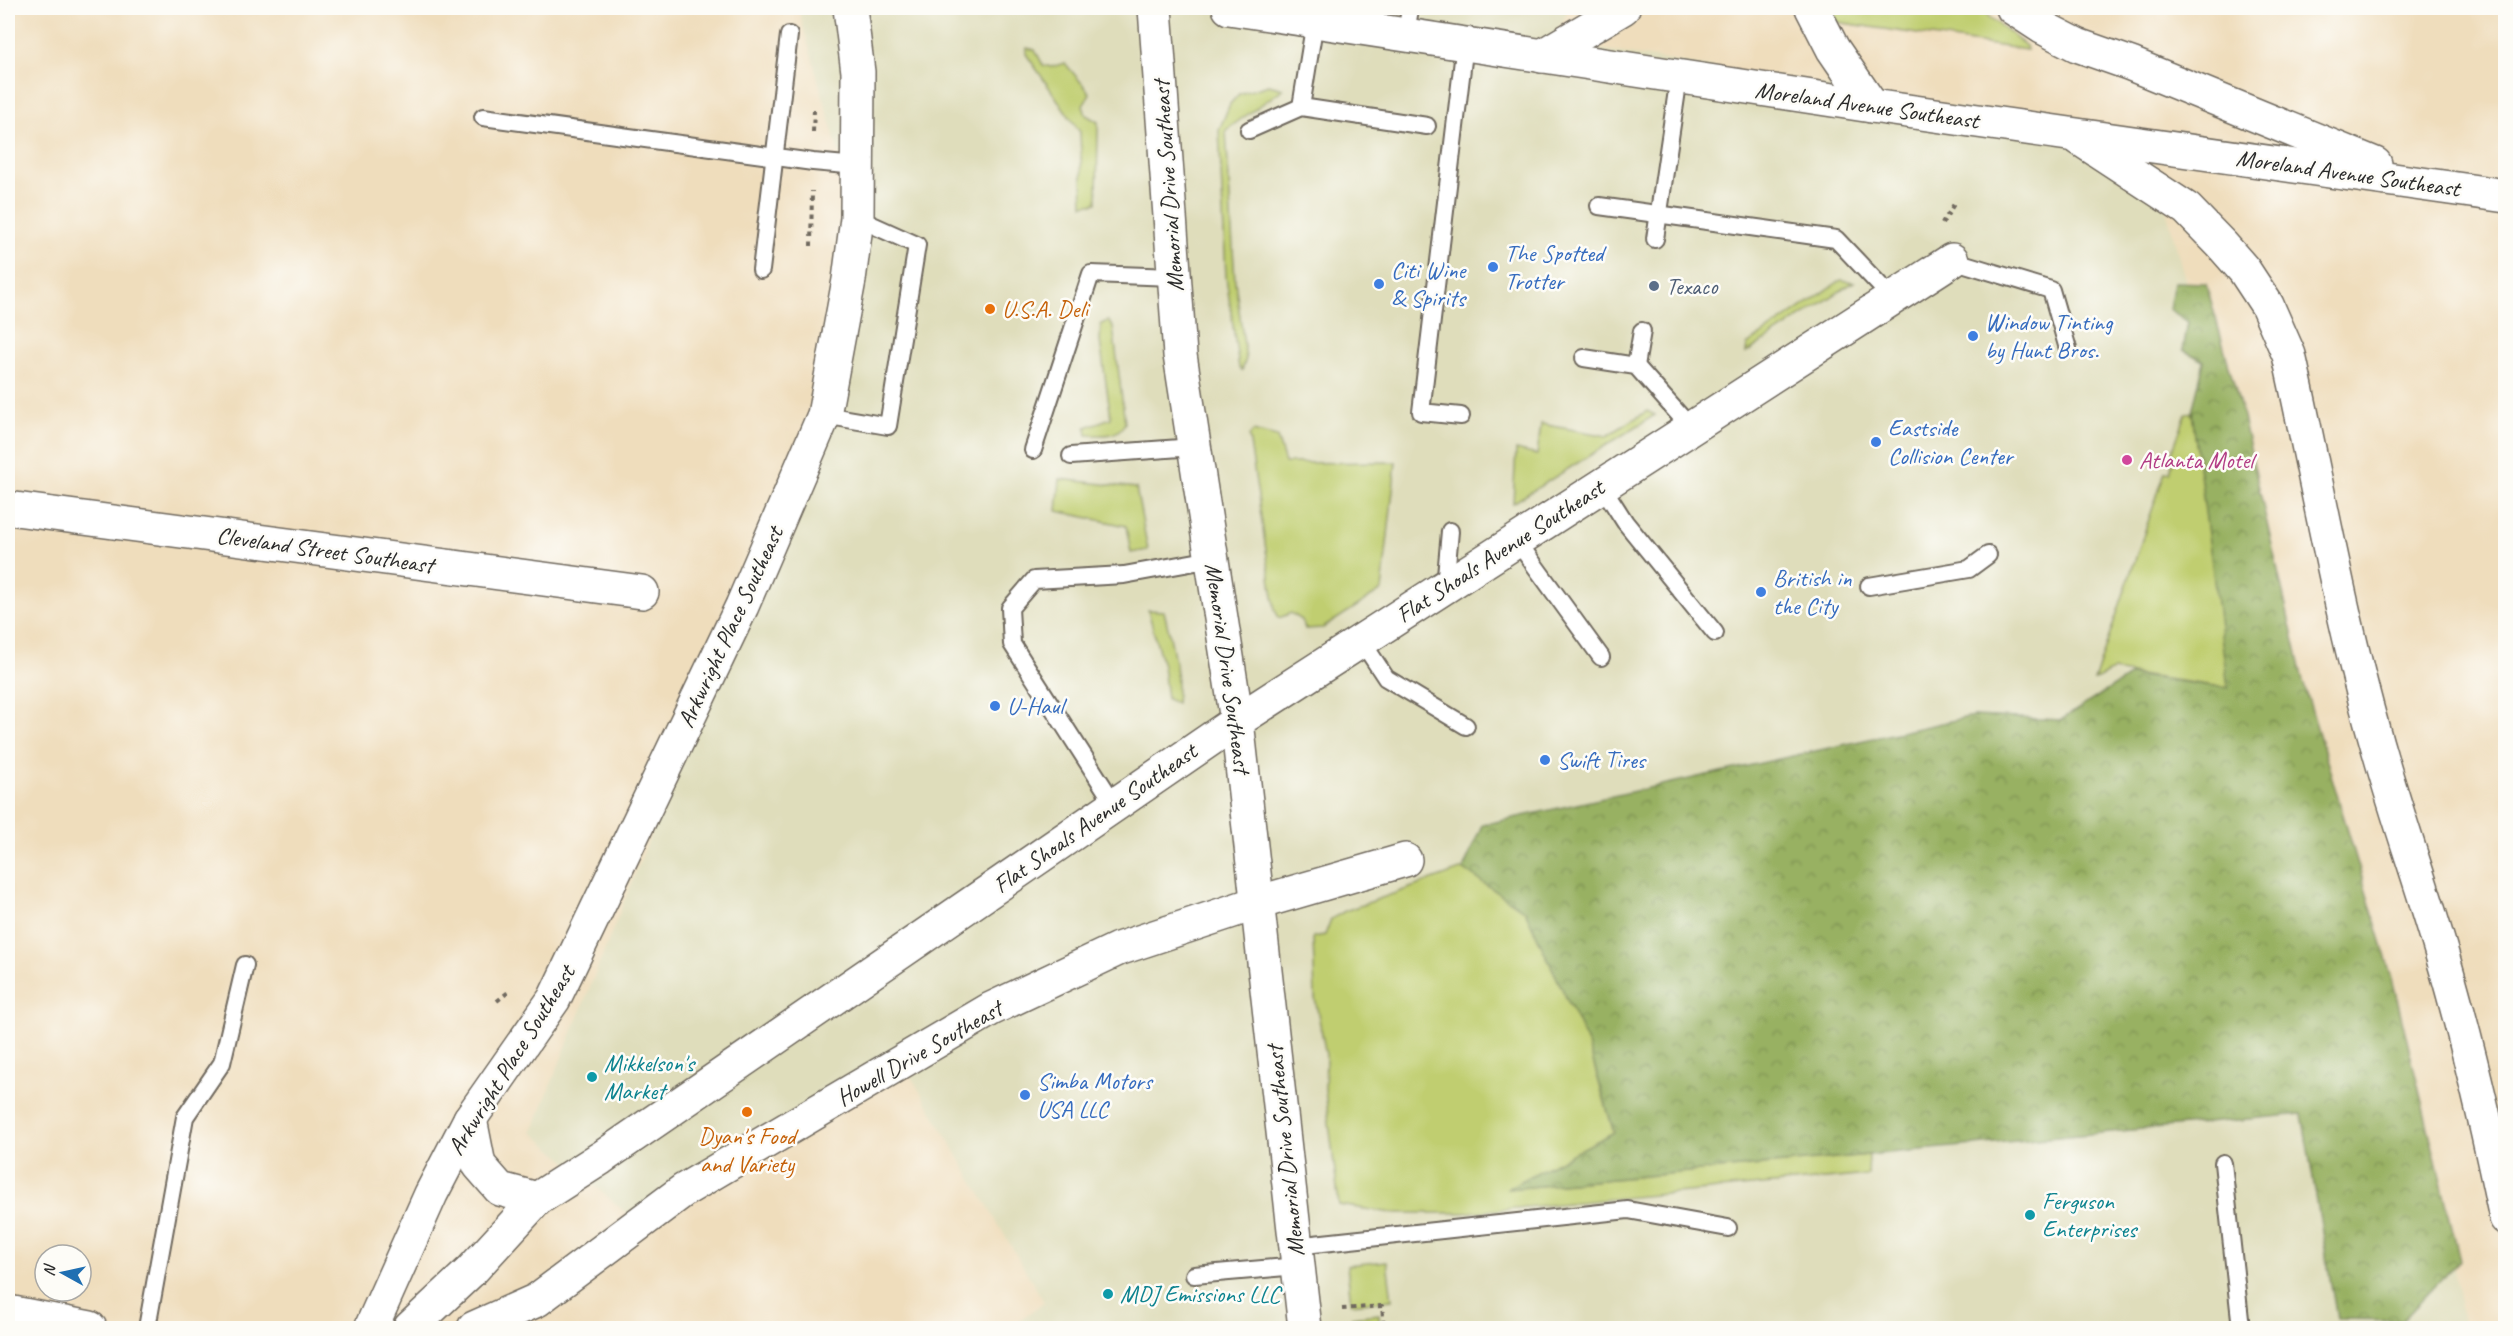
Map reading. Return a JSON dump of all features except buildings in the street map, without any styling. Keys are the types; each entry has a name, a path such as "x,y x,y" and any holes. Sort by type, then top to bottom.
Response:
{"main road":[{"name":"Arkwright Place Southeast","path":"371,1329 431,1194 470,1119 554,999 742,606 824,415 849,280 857,218 858,72 850,8"},
{"name":"Memorial Drive Southeast","path":"1155,8 1180,355 1238,721 1305,1329"},
{"name":"Moreland Avenue Southeast","path":"1229,8 1315,21 1408,21 1464,44 1872,106 2505,196"},
{"path":"1542,56 1623,8"},
{"path":"1812,8 1833,49 1872,106"},
{"path":"2013,8 2042,27 2077,45 2131,64 2421,183"},
{"path":"2073,134 2187,209 2244,270 2267,304 2282,336 2289,355 2300,403 2347,629 2381,759 2443,957 2465,1037 2490,1140 2505,1218"},
{"name":"Flat Shoals Avenue Southeast","path":"408,1329 472,1270 537,1199 601,1158 1238,721 1952,260"},
{"name":"Cleveland Street Southeast","path":"8,508 642,592"},
{"name":"Howell Drive Southeast","path":"474,1329 537,1300 684,1190 991,1009 1037,999 1118,949 1257,903 1405,860"},
{"path":"470,1119 479,1166 500,1189 537,1199"},
{"name":"Arkwright Place Southeast","path":"408,1329 431,1194"},
{"name":"Flat Shoals Avenue Southeast","path":"445,1329 472,1270"},
{"path":"509,1329 537,1300"},
{"path":"8,1312 90,1329"}],"lane":[{"path":"1301,107 1315,21"},
{"path":"761,270 789,35"},
{"path":"1461,416 1421,412 1464,44"},
{"path":"1655,239 1679,77"},
{"path":"1249,130 1301,107 1427,126"},
{"path":"483,117 774,157 857,166"},
{"path":"1599,206 1836,239 1892,298"},
{"path":"824,415 888,426 917,245 857,218"},
{"path":"1952,260 2051,290 2068,349"},
{"path":"1033,450 1091,274 1174,277"},
{"path":"1636,366 1641,331"},
{"path":"1584,358 1636,366 1691,428"},
{"path":"1071,456 1194,447"},
{"path":"1602,486 1625,522 1714,633"},
{"path":"1445,587 1450,531"},
{"path":"1517,541 1601,657"},
{"path":"1869,585 1969,569 1988,555"},
{"path":"1115,805 1012,644 1010,608 1034,580 1124,575 1212,559"},
{"path":"1361,640 1386,678 1466,726"},
{"path":"147,1329 185,1117 222,1063 245,964"},
{"path":"2223,1163 2241,1328 2235,1329"},
{"path":"1194,1275 1297,1256 1628,1210 1728,1228"}],"path":[{"path":"811,248 814,106"},
{"path":"1936,232 1954,204"},
{"path":"497,1001 513,988"},
{"path":"1342,1309 1382,1306 1384,1329"}],"shaded area":[{"path":"798,8 1570,8 1551,41 2147,139 2455,1273 2464,1328 1010,1328 1044,1302 902,1061 639,1224 532,1132 742,606 813,443 857,218"}],"green space":[{"path":"1827,8 1978,8 2026,46 2027,50 1836,22"},
{"path":"1027,48 1035,50 1043,65 1051,67 1065,63 1090,93 1083,106 1086,115 1098,122 1097,203 1083,205 1080,132 1026,54"},
{"path":"1269,85 1283,89 1226,130 1235,281 1246,359 1242,370 1239,368 1226,277 1219,130 1230,104 1239,94"},
{"path":"1841,280 1854,282 1746,353 1747,345"},
{"path":"2174,282 2206,283 2241,409 2303,681 2392,978 2460,1260 2403,1320 2337,1319 2302,1114 1506,1189 1614,1132 1587,1041 1525,911 1463,869 1482,825 1973,716 2061,720 2131,675 2228,688 2192,412 2204,361 2183,350 2188,322 2169,309"},
{"path":"1108,321 1113,327 1125,423 1114,433 1087,435 1086,427 1111,418 1100,341 1101,324"},
{"path":"1647,411 1655,415 1513,503 1516,450 1537,455 1541,424 1607,436"},
{"path":"2192,412 2229,688 2112,671 2094,681 2165,472 2170,472 2174,456 2171,455 2186,414"},
{"path":"1253,431 1277,437 1285,463 1396,462 1382,590 1323,628 1305,629 1302,620 1291,613 1279,618 1275,610 1249,436"},
{"path":"1060,479 1136,488 1148,550 1131,553 1126,526 1057,511"},
{"path":"1148,610 1164,611 1176,668 1176,703 1167,699 1163,666"},
{"path":"1463,869 1525,911 1587,1041 1614,1133 1508,1189 1869,1155 1868,1175 1463,1213 1392,1213 1339,1205 1325,1090 1326,1055 1315,998 1313,937 1325,935 1331,919 1345,911"},
{"path":"1387,1261 1392,1300 1351,1304 1347,1265"},
{"path":"1379,1314 1380,1328 1353,1328 1352,1317"}],"place":[{"name":"The Spotted Trotter","path":"1493,267"},
{"name":"Citi Wine & Spirits","path":"1379,284"},
{"name":"Texaco","path":"1654,286"},
{"name":"U.S.A. Deli","path":"990,309"},
{"name":"Window Tinting by Hunt Bros.","path":"1973,336"},
{"name":"Eastside Collision Center","path":"1876,442"},
{"name":"Atlanta Motel","path":"2127,460"},
{"name":"British in the City","path":"1761,592"},
{"name":"U-Haul","path":"995,706"},
{"name":"Swift Tires","path":"1545,760"},
{"name":"Mikkelson's Market","path":"592,1077"},
{"name":"Simba Motors USA LLC","path":"1025,1095"},
{"name":"Dyan's Food and Variety","path":"747,1112"},
{"name":"Ferguson Enterprises","path":"2030,1215"},
{"name":"MDJ Emissions LLC","path":"1108,1294"}]}
